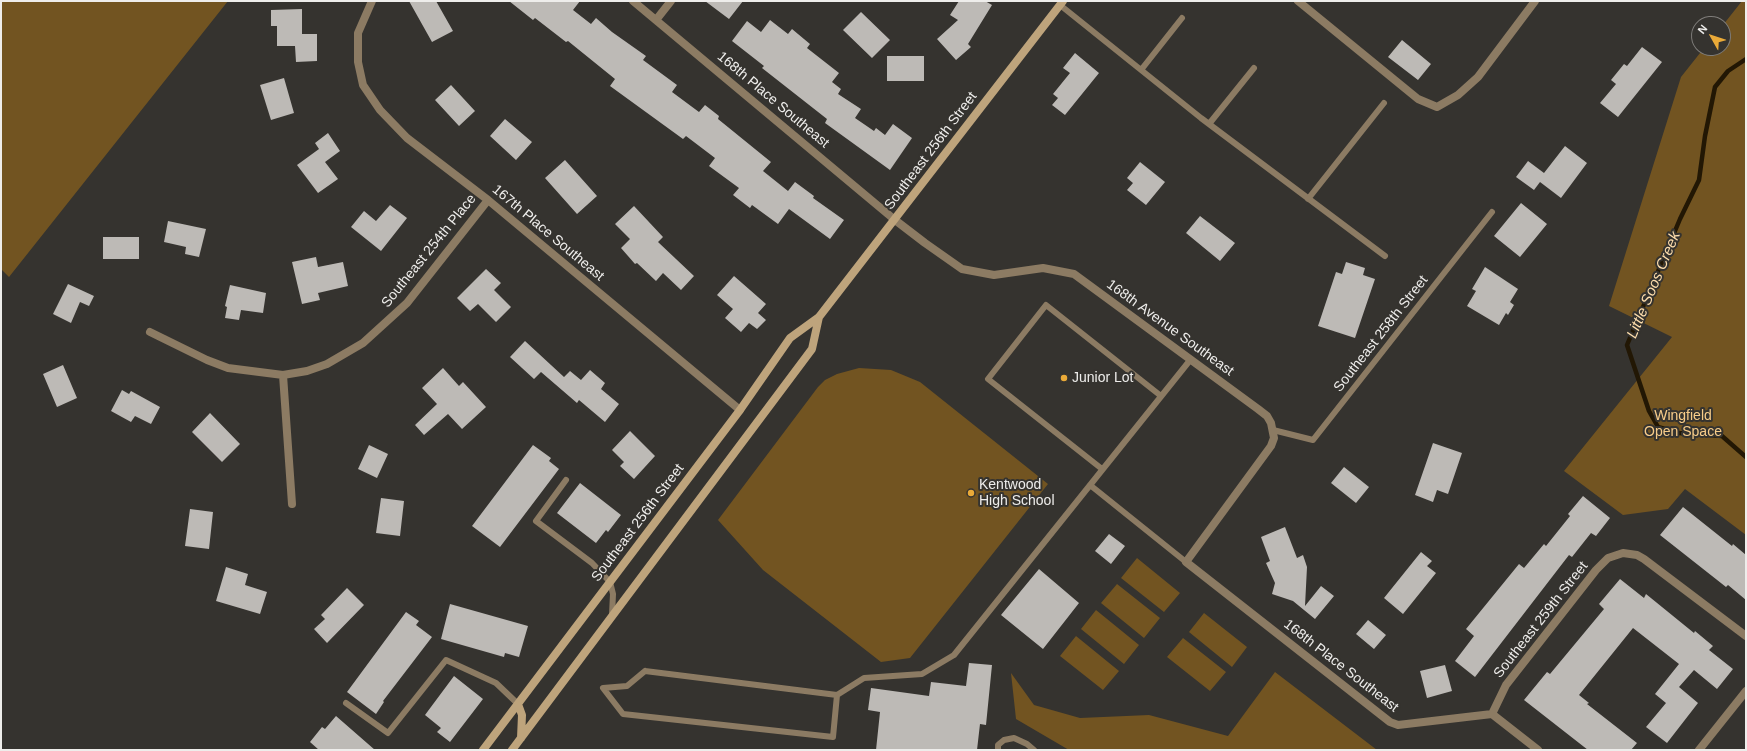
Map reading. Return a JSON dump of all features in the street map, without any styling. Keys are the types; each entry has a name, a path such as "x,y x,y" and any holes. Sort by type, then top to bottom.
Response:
{"main road":[{"name":"Southeast 256th Street","path":"483,750 740,410 790,338 819,317 1061,3"},
{"name":"Southeast 256th Street","path":"512,750 812,349 819,317"},
{"path":"518,704 522,715 521,738"}],"street":[{"name":"167th Place Southeast","path":"372,1 358,33 358,62 363,85 380,110 407,138 488,200 740,410"},
{"name":"168th Place Southeast","path":"633,1 895,220"},
{"path":"656,20 671,1"},
{"path":"1298,1 1418,99 1437,107 1458,95 1478,77 1535,1"},
{"name":"Southeast 254th Place","path":"150,332 207,360 228,368 283,375 307,371 327,364 363,343 407,303 488,200"},
{"name":"168th Avenue Southeast","path":"895,220 962,269 994,275 1042,268 1074,274 1267,416 1273,430"},
{"path":"283,375 292,504"},
{"path":"1186,562 1271,446 1274,438 1273,430"},
{"name":"Southeast 259th Street","path":"1492,714 1506,685 1596,570 1608,558 1623,553 1637,555 1644,559 1746,636"},
{"name":"168th Place Southeast","path":"1186,562 1390,722 1398,725 1492,714"},
{"path":"1699,750 1746,691"},
{"path":"1492,714 1538,750"}],"lane":[{"path":"1061,3 1141,70 1209,124 1385,256"},
{"path":"1141,70 1182,18"},
{"path":"1209,124 1254,68"},
{"path":"1308,199 1384,102"},
{"name":"Southeast 258th Street","path":"1273,430 1313,440 1492,212"},
{"path":"1102,470 988,379 1046,305 1161,396"},
{"path":"837,695 833,737 623,714 603,688 626,686 645,671 837,695 864,678 922,674 954,655 1191,359"},
{"path":"566,480 536,521 592,563 610,582 614,606 612,618"},
{"path":"1090,485 1186,562"},
{"path":"346,703 388,733 446,660 496,684 518,704"},
{"path":"998,750 998,745 1004,740 1014,738 1028,744 1034,750"}],"green space":[{"path":"1,1 228,1 9,277 1,269"},
{"name":"Wingfield Open Space","path":"1742,1 1746,1 1746,535 1685,489 1668,509 1623,515 1564,471 1672,337 1609,306 1681,77 1698,56 1731,56 1730,16"},
{"path":"859,368 891,370 920,382 1048,484 910,658 881,662 763,570 718,520 818,387 825,380 837,374"},
{"path":"1137,558 1180,593 1164,612 1121,578"},
{"path":"1117,584 1160,618 1144,638 1101,603"},
{"path":"1096,610 1139,645 1124,664 1081,629"},
{"path":"1204,613 1247,647 1232,667 1189,632"},
{"path":"1076,636 1119,671 1103,690 1060,656"},
{"path":"1183,638 1226,672 1210,691 1167,657"},
{"path":"1275,672 1377,750 1069,750 1016,719 1011,673 1034,705 1080,718 1149,715 1228,736"}],"building":[{"path":"409,1 436,1 453,31 432,42"},
{"path":"509,1 580,1 573,10 591,24 596,18 612,32 646,56 643,60 677,85 672,92 699,112 705,105 719,116 718,119 771,162 763,171 788,191 795,182 814,196 813,198 844,220 830,239 789,209 778,224 752,205 750,208 733,195 739,188 709,166 715,158 686,136 683,139 610,86 615,79 568,41 566,42 535,18 533,20"},
{"path":"705,1 743,1 729,19"},
{"path":"959,1 985,1 992,5 968,44 971,47 956,60 937,39 958,20 950,15"},
{"path":"302,9 302,34 317,34 317,61 296,62 295,46 277,46 277,26 271,26 271,10"},
{"path":"861,12 890,40 872,58 843,30"},
{"path":"770,20 788,34 792,29 810,44 807,48 839,73 832,82 841,89 838,94 861,109 855,118 874,131 876,128 885,135 893,124 912,138 890,170 825,123 827,119 762,68 764,66 732,41 747,21 761,32"},
{"path":"1402,40 1431,64 1418,80 1388,57"},
{"path":"1642,47 1662,62 1618,117 1600,103 1616,84 1611,80 1624,64 1627,66"},
{"path":"1075,53 1099,73 1065,115 1052,105 1058,98 1053,94 1070,73 1063,68"},
{"path":"887,56 924,56 924,81 887,81"},
{"path":"284,78 294,113 271,120 260,85"},
{"path":"451,85 475,111 459,126 435,100"},
{"path":"505,119 532,142 516,160 490,136"},
{"path":"328,133 340,151 325,162 338,179 318,193 297,165 319,149 315,143"},
{"path":"1565,146 1587,163 1561,198 1540,182 1534,190 1516,177 1528,161 1544,173"},
{"path":"565,160 597,196 577,214 545,178"},
{"path":"1140,162 1165,182 1146,205 1127,190 1133,183 1127,178"},
{"path":"1521,203 1547,224 1520,257 1494,236"},
{"path":"390,205 407,218 381,251 351,227 364,211 376,221"},
{"path":"634,206 663,237 658,242 694,276 681,290 663,273 656,281 637,263 635,264 621,248 630,239 615,224"},
{"path":"1200,216 1235,243 1220,261 1186,233"},
{"path":"168,221 206,229 199,257 185,254 186,247 164,242"},
{"path":"103,237 139,237 139,259 103,259"},
{"path":"316,257 318,267 343,262 348,286 318,293 320,300 302,304 292,262"},
{"path":"1346,262 1365,268 1363,275 1375,279 1355,338 1318,326 1336,272 1342,274"},
{"path":"1485,267 1518,289 1510,302 1514,305 1508,315 1506,313 1499,325 1467,306 1476,291 1472,289"},
{"path":"486,269 501,283 494,290 511,307 496,322 478,304 470,311 457,298"},
{"path":"734,276 766,304 758,313 766,320 757,329 749,323 741,332 725,318 733,309 717,295"},
{"path":"68,284 94,296 89,306 80,302 71,323 53,314"},
{"path":"230,285 266,293 263,313 241,310 239,320 225,318 227,307 225,306"},
{"path":"525,341 564,377 570,371 581,380 590,370 605,383 601,389 619,404 605,422 579,400 577,403 541,372 534,379 510,357"},
{"path":"63,365 77,398 57,407 43,374"},
{"path":"443,368 459,386 463,382 486,407 462,429 448,414 424,435 415,425 437,404 422,388"},
{"path":"122,390 129,394 131,391 160,407 151,424 135,416 131,422 111,411"},
{"path":"210,413 240,444 222,462 192,432"},
{"path":"630,431 655,456 634,479 620,466 624,462 612,450"},
{"path":"1433,443 1462,453 1448,494 1437,490 1433,502 1415,495"},
{"path":"369,445 388,454 377,478 358,469"},
{"path":"533,445 551,458 549,461 559,469 500,547 472,526"},
{"path":"1344,467 1369,487 1356,503 1331,483"},
{"path":"580,483 621,515 608,532 606,530 596,543 557,513"},
{"path":"1583,496 1610,518 1596,536 1591,533 1572,557 1569,555 1475,677 1455,661 1474,636 1466,629 1519,564 1524,568 1544,544 1546,546 1570,516 1568,514"},
{"path":"381,498 404,501 400,536 376,533"},
{"path":"1683,507 1732,546 1733,544 1746,555 1746,600 1728,585 1726,587 1660,535"},
{"path":"190,509 213,512 209,549 185,546"},
{"path":"1285,527 1297,558 1303,555 1307,567 1305,606 1321,586 1334,596 1315,619 1293,601 1272,594 1275,583 1266,563 1270,561 1261,537"},
{"path":"1109,534 1125,546 1111,564 1095,551"},
{"path":"1421,552 1432,561 1427,566 1436,573 1403,614 1384,598"},
{"path":"226,567 248,574 245,585 267,592 260,614 216,601"},
{"path":"1039,569 1079,603 1043,649 1001,615"},
{"path":"1620,579 1644,598 1646,594 1694,633 1695,631 1713,646 1709,650 1733,669 1717,689 1694,670 1679,687 1698,703 1667,743 1646,727 1666,703 1655,694 1679,664 1633,628 1579,695 1589,703 1587,704 1637,743 1631,750 1588,750 1524,700 1547,672 1550,674 1604,609 1599,604"},
{"path":"347,588 364,605 327,643 314,629 325,619 321,615"},
{"path":"450,604 528,626 519,657 505,653 504,657 441,639"},
{"path":"406,612 419,621 416,625 432,637 383,701 384,702 376,714 347,692"},
{"path":"1368,620 1386,635 1374,649 1356,634"},
{"path":"969,663 992,665 986,725 980,724 977,750 876,750 880,712 868,710 871,688 929,696 931,682 966,686"},
{"path":"1445,665 1452,691 1427,698 1420,671"},
{"path":"454,676 483,699 450,742 437,732 441,728 425,715"},
{"path":"336,716 375,750 319,750 310,742 322,727 325,729"}],"waterway":[{"name":"Little Soos Creek","path":"1746,59 1728,71 1715,87 1705,136 1699,180 1680,219 1627,345 1649,411 1658,427 1679,433 1722,436 1746,457"}],"place":[{"name":"Junior Lot","path":"1064,378"},
{"name":"Kentwood High School","path":"971,493"}]}
